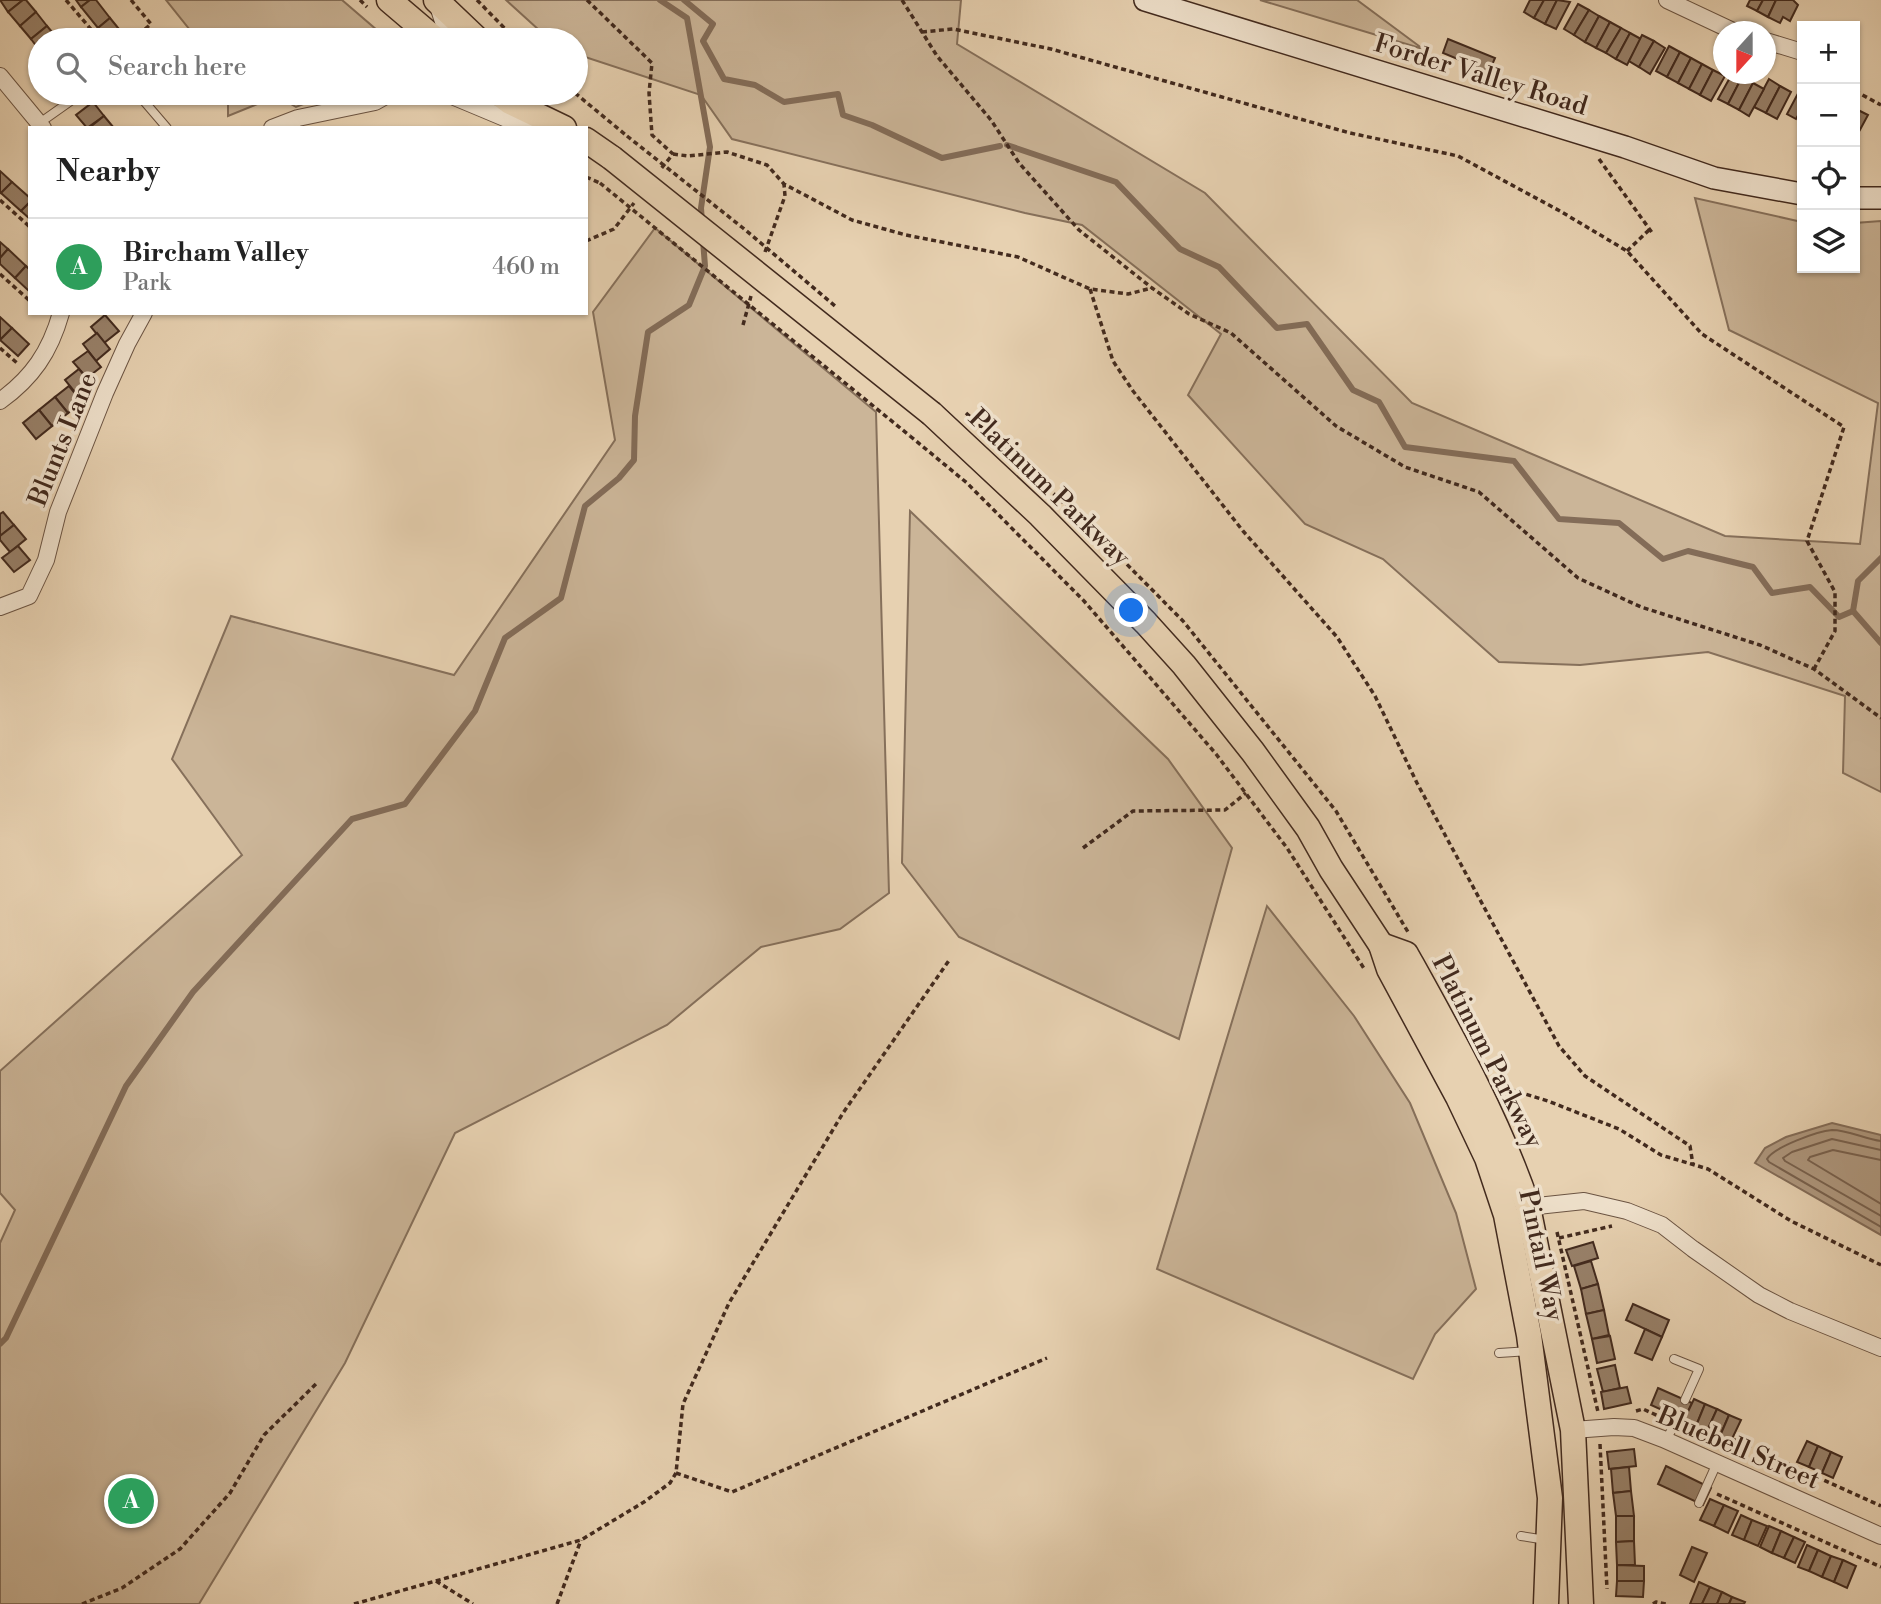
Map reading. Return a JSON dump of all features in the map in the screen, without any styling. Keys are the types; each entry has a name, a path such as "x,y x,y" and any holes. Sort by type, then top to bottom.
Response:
{"main road":[{"path":"389,0 421,28"},
{"path":"437,0 466,28"},
{"name":"Forder Valley Road","path":"1145,0 1579,132 1714,178 1797,193"},
{"path":"516,105 560,126"},
{"path":"546,105 569,126"},
{"name":"Platinum Parkway","path":"588,141 932,414 1040,515 1184,665 1253,752 1308,828 1331,869 1381,945 1406,954 1479,1092 1517,1174 1528,1207"},
{"path":"1860,198 1881,198"},
{"name":"Pintail Way","path":"1381,945 1389,969 1458,1097 1487,1158 1506,1215 1531,1351 1550,1498 1546,1604"},
{"name":"Pintail Way","path":"1528,1207 1573,1430 1581,1604"}],"street":[{"path":"434,28 437,0"},
{"path":"1667,0 1713,22"},
{"path":"1776,44 1797,50"},
{"path":"0,76 42,125"},
{"path":"344,109 349,105"},
{"path":"277,126 298,118 365,105"},
{"path":"474,105 507,119 539,126"},
{"path":"0,401 31,375 45,353 60,315"},
{"name":"Blunts Lane","path":"0,607 29,596 35,584 46,560 59,510 105,393 143,315"},
{"path":"1528,1207 1584,1201 1635,1214 1662,1225 1759,1295 1790,1311 1881,1348"},
{"name":"Bluebell Street","path":"1573,1430 1614,1427 1634,1429 1666,1440 1881,1536"}],"lane":[{"path":"42,125 67,105"},
{"path":"147,105 165,126"},
{"path":"1499,1353 1531,1351"},
{"path":"1674,1359 1699,1369 1685,1400"},
{"path":"1666,1440 1678,1418"},
{"path":"1699,1503 1719,1464"},
{"path":"1521,1536 1548,1540"}],"path":[{"path":"66,0 90,28"},
{"path":"131,0 151,24 146,28"},
{"path":"477,0 504,28"},
{"path":"587,0 652,63 649,93 652,135 673,154 688,156 727,152 767,164 784,184 852,219 906,235 1018,257 1090,289 1128,294 1152,289"},
{"path":"902,0 937,55 998,130 1017,160 1079,230 1152,289 1189,314 1231,333 1336,426 1405,467 1479,492 1578,578 1641,607 1760,645 1814,669 1881,718"},
{"path":"922,32 953,29 1038,46 1350,133 1458,156 1627,251 1702,334 1844,427 1807,541 1835,592 1835,631 1814,669"},
{"path":"1860,94 1881,105"},
{"path":"588,104 840,310"},
{"path":"1579,132 1652,232 1627,251"},
{"path":"656,175 673,154"},
{"path":"588,178 600,183 967,483 1084,601 1216,754 1246,793 1287,848 1362,965"},
{"path":"588,240 614,229 639,197"},
{"path":"0,200 28,225"},
{"path":"0,274 28,299"},
{"path":"1090,289 1113,361 1133,391 1243,531 1337,637 1375,696 1417,783 1559,1046 1585,1076 1690,1146 1693,1165"},
{"path":"1083,848 1133,811 1225,810 1246,793"},
{"path":"354,1604 581,1540 670,1483 676,1473 683,1404 729,1303 843,1113 950,959"},
{"path":"1499,1086 1548,1101 1619,1129 1661,1156 1708,1169 1791,1221 1881,1265"},
{"path":"1559,1237 1632,1222 1635,1214"},
{"path":"676,1473 732,1492 1048,1358"},
{"path":"82,1604 122,1588 180,1549 230,1493 264,1435 318,1382"},
{"path":"1881,1506 1735,1440 1719,1464 1711,1491 1881,1567"},
{"path":"557,1604 581,1540"},
{"path":"436,1581 473,1604"},
{"path":"1653,1604 1666,1604"}],"shaded area":[{"path":"166,0 342,0 375,28 188,28"},
{"path":"506,0 961,0 957,44 1205,193 1412,403 1725,536 1860,544 1878,403 1729,330 1695,198 1797,221 1797,273 1860,273 1860,223 1881,221 1881,792 1843,773 1845,696 1708,652 1580,665 1499,662 1383,559 1305,524 1188,395 1221,334 1082,225 732,139 701,95 588,58 588,28 537,28"},
{"path":"1260,0 1357,0 1423,49"},
{"path":"228,105 255,105 228,116"},
{"path":"655,228 876,412 889,893 840,929 761,947 667,1025 455,1133 345,1363 199,1604 0,1604 0,1243 15,1210 0,1193 0,1071 242,855 172,759 231,616 454,675 615,440 593,312"},
{"path":"910,511 1168,759 1232,848 1179,1039 959,937 902,863"},
{"path":"1267,906 1354,1016 1410,1103 1456,1213 1476,1289 1435,1334 1413,1379 1157,1269"}],"water":[{"path":"1832,1123 1881,1135 1881,1235 1755,1163 1765,1148 1786,1137"}],"building":[{"path":"0,0 23,0 8,12"},
{"path":"23,0 36,12 20,26 8,12"},
{"path":"76,0 90,0 81,7"},
{"path":"90,0 96,0 110,18 98,28 81,7"},
{"path":"1530,0 1544,0 1534,18 1524,12"},
{"path":"1544,0 1557,0 1545,24 1534,18"},
{"path":"1557,0 1570,2 1556,29 1545,24"},
{"path":"1750,0 1763,0 1757,11 1747,6"},
{"path":"1763,0 1776,0 1768,17 1757,11"},
{"path":"1776,0 1793,0 1798,5 1790,21 1783,17 1780,23 1768,17"},
{"path":"1578,4 1589,10 1574,35 1564,29"},
{"path":"1589,10 1599,16 1585,42 1574,35"},
{"path":"36,12 47,26 28,28 28,35 20,26"},
{"path":"1599,16 1610,22 1596,48 1585,42"},
{"path":"110,18 118,28 98,28"},
{"path":"1610,22 1621,28 1606,53 1596,48"},
{"path":"1621,28 1630,33 1616,59 1606,53"},
{"path":"1630,33 1641,39 1627,65 1616,59"},
{"path":"1642,35 1654,41 1639,67 1629,61"},
{"path":"1448,39 1495,58 1489,72 1443,53"},
{"path":"1654,41 1665,48 1650,74 1639,67"},
{"path":"1669,46 1680,52 1667,77 1656,71"},
{"path":"1680,52 1691,58 1678,83 1667,77"},
{"path":"1691,58 1702,64 1689,89 1678,83"},
{"path":"1702,64 1713,70 1700,95 1689,89"},
{"path":"1713,70 1713,84 1721,84 1711,101 1700,95"},
{"path":"1726,84 1738,84 1728,104 1718,99"},
{"path":"1738,84 1752,84 1739,110 1728,104"},
{"path":"1752,84 1764,89 1749,116 1739,110"},
{"path":"1766,84 1780,86 1766,113 1754,107"},
{"path":"1780,86 1791,92 1777,119 1766,113"},
{"path":"1797,95 1797,117 1787,114"},
{"path":"89,105 95,105 104,116 90,126 85,126 76,115"},
{"path":"1860,111 1868,115 1860,130"},
{"path":"104,116 112,126 92,126"},
{"path":"0,171 12,182 1,193 0,192"},
{"path":"12,182 28,196 28,204 21,211 1,193"},
{"path":"28,204 28,217 21,211"},
{"path":"0,242 8,249 0,258"},
{"path":"8,249 26,266 15,278 0,264 0,258"},
{"path":"26,266 28,290 15,278"},
{"path":"105,315 119,331 104,343 91,327"},
{"path":"0,317 12,328 0,340"},
{"path":"12,328 29,344 18,356 0,340"},
{"path":"97,333 110,349 96,361 83,344"},
{"path":"88,351 101,367 87,378 73,362"},
{"path":"79,369 92,385 78,396 65,380"},
{"path":"69,386 82,402 68,413 55,397"},
{"path":"55,397 68,413 52,426 39,410"},
{"path":"39,410 52,426 36,439 23,423"},
{"path":"3,512 14,525 0,536 0,514"},
{"path":"14,525 26,539 10,552 0,540 0,536"},
{"path":"18,546 30,560 14,572 2,558"},
{"path":"1593,1242 1598,1258 1572,1266 1566,1250"},
{"path":"1591,1261 1598,1284 1581,1289 1574,1266"},
{"path":"1598,1284 1604,1310 1586,1314 1581,1289"},
{"path":"1633,1304 1669,1320 1662,1337 1626,1320"},
{"path":"1604,1310 1609,1335 1592,1339 1586,1314"},
{"path":"1645,1329 1662,1337 1652,1360 1635,1353"},
{"path":"1610,1336 1615,1359 1597,1363 1592,1339"},
{"path":"1615,1365 1620,1388 1603,1392 1597,1369"},
{"path":"1627,1387 1631,1403 1604,1409 1601,1392"},
{"path":"1658,1388 1692,1403 1684,1420 1651,1405"},
{"path":"1694,1399 1705,1404 1696,1426 1684,1420"},
{"path":"1705,1404 1717,1409 1707,1431 1696,1426"},
{"path":"1717,1409 1729,1415 1720,1436 1707,1431"},
{"path":"1729,1415 1741,1420 1731,1441 1720,1436"},
{"path":"1807,1441 1818,1446 1809,1467 1797,1462"},
{"path":"1818,1446 1831,1452 1822,1473 1809,1467"},
{"path":"1634,1449 1636,1466 1609,1469 1607,1452"},
{"path":"1831,1452 1842,1457 1833,1478 1822,1473"},
{"path":"1666,1466 1711,1488 1703,1505 1658,1484"},
{"path":"1629,1467 1631,1491 1613,1493 1611,1469"},
{"path":"1631,1491 1634,1516 1616,1516 1613,1493"},
{"path":"1710,1499 1724,1505 1714,1526 1700,1520"},
{"path":"1724,1505 1738,1511 1728,1533 1714,1526"},
{"path":"1741,1515 1752,1520 1744,1540 1732,1535"},
{"path":"1616,1516 1634,1516 1634,1541 1616,1542"},
{"path":"1752,1520 1767,1526 1758,1546 1744,1540"},
{"path":"1769,1526 1781,1531 1772,1553 1760,1547"},
{"path":"1781,1531 1794,1537 1784,1558 1772,1553"},
{"path":"1794,1537 1805,1542 1795,1563 1784,1558"},
{"path":"1634,1541 1635,1565 1617,1565 1616,1542"},
{"path":"1807,1545 1818,1550 1809,1571 1798,1567"},
{"path":"1692,1547 1707,1553 1694,1582 1680,1575"},
{"path":"1818,1550 1831,1556 1822,1577 1809,1571"},
{"path":"1831,1556 1843,1560 1834,1582 1822,1577"},
{"path":"1843,1560 1856,1566 1847,1588 1834,1582"},
{"path":"1617,1565 1644,1566 1644,1581 1617,1581"},
{"path":"1617,1581 1644,1581 1643,1597 1616,1596"},
{"path":"1699,1582 1710,1587 1702,1604 1690,1604"},
{"path":"1710,1587 1722,1592 1717,1604 1702,1604"},
{"path":"1722,1592 1732,1597 1729,1604 1717,1604"},
{"path":"1732,1597 1745,1602 1729,1604"}],"waterway":[{"path":"660,0 687,18 710,147 701,208 702,222"},
{"path":"684,0 713,24 703,41 724,79 755,85 784,102 838,94 843,115 872,125 942,158 1000,146"},
{"path":"1007,145 1116,182 1180,249 1219,267 1277,328 1307,324 1353,390 1379,402 1405,447 1514,461 1559,519 1619,523 1663,559 1688,551 1753,567 1772,593 1810,587 1839,617 1853,611 1881,643"},
{"path":"0,1344 6,1338 126,1086 193,992 352,819 405,804 475,711 505,638 561,598 585,506 619,478 634,460 635,416 648,332 689,305 705,266 703,240"},
{"path":"1853,611 1858,581 1881,558"}],"place":[{"name":"Bircham Valley","path":"131,1501"}]}
